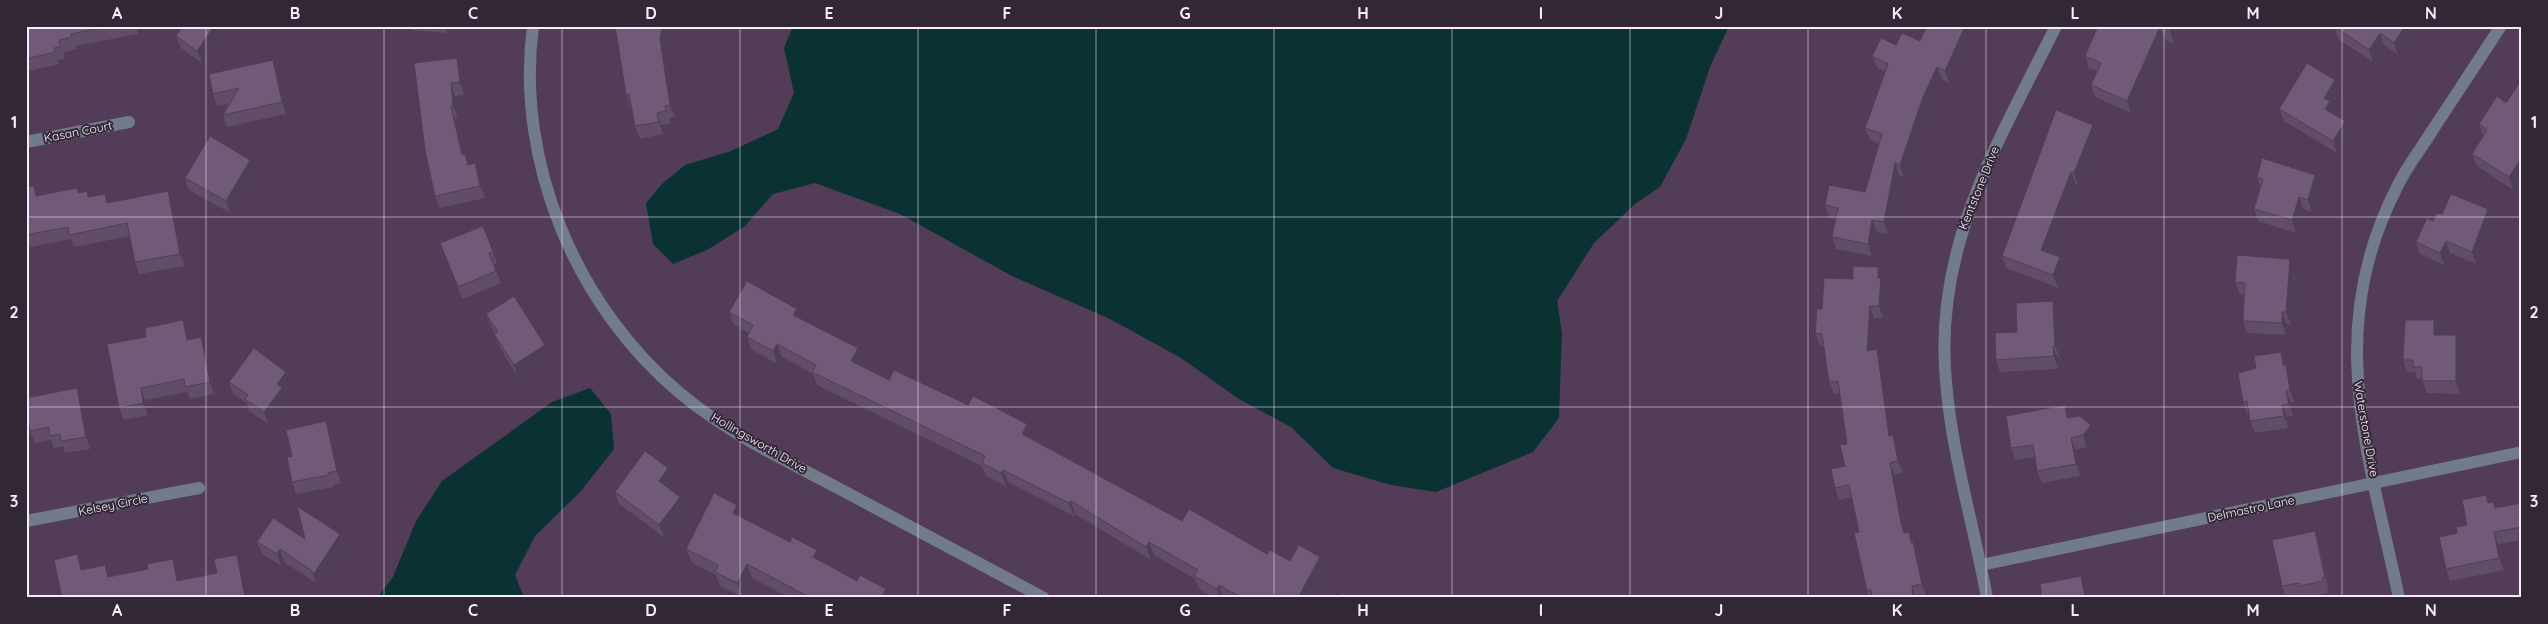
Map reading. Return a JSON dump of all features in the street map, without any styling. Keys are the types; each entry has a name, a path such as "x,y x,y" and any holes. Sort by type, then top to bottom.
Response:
{"street":[{"name":"Hollingsworth Drive","path":"533,26 530,64 533,114 541,165 556,214 579,266 598,299 644,358 682,394 744,437 1044,598"},
{"name":"Kentstone Drive","path":"1987,598 1949,412 1944,350 1947,296 1956,248 1972,200 2056,26"},
{"name":"Waterstone Drive","path":"2399,598 2358,396 2355,360 2359,300 2370,252 2398,185 2500,26"},
{"name":"Kasan Court","path":"26,142 129,122"},
{"name":"Delmastro Lane","path":"1981,565 2522,452"},
{"name":"Kelsey Circle","path":"26,522 199,488"}],"shaded area":[{"path":"793,26 1729,26 1710,67 1686,139 1660,187 1635,204 1594,243 1557,301 1562,333 1559,418 1533,452 1436,492 1391,485 1333,468 1291,427 1239,399 1181,358 1110,319 1012,276 900,214 815,183 773,194 744,227 707,250 673,264 653,244 646,203 662,184 685,165 731,151 778,129 794,93 784,48"},
{"path":"590,388 611,414 614,449 581,491 535,536 515,575 524,598 377,598 393,577 416,521 442,481 552,402"}],"building":[{"path":"26,26 110,26 71,34 72,37 59,40 60,47 54,48 55,52 26,59"},
{"path":"183,26 214,26 197,51 176,36"},
{"path":"615,26 662,26 660,38 670,105 665,106 666,111 657,113 659,122 635,126 629,94 626,94"},
{"path":"1927,26 1965,26 1945,71 1937,67 1923,97 1900,165 1895,163 1884,222 1872,220 1868,244 1832,237 1838,208 1825,205 1829,185 1865,192 1882,134 1865,128 1888,64 1872,56 1881,38 1896,45 1902,33 1920,41"},
{"path":"2098,26 2172,26 2170,31 2160,27 2127,101 2091,85 2101,63 2085,56"},
{"path":"2334,26 2405,26 2394,43 2380,33 2369,50"},
{"path":"457,58 460,82 451,83 453,106 451,106 462,155 465,154 468,165 475,163 480,186 435,196 425,150 414,63"},
{"path":"273,60 282,102 223,115 239,88 213,94 209,74"},
{"path":"2307,63 2335,80 2324,98 2330,101 2325,109 2345,121 2333,141 2279,109"},
{"path":"2522,79 2522,157 2509,177 2472,154 2487,130 2479,124 2497,96 2506,103"},
{"path":"2056,110 2093,125 2074,173 2071,172 2041,250 2060,257 2053,275 2002,256"},
{"path":"210,136 250,160 226,201 185,178"},
{"path":"2262,158 2315,175 2308,200 2299,197 2292,220 2254,209 2263,179 2257,177"},
{"path":"34,186 36,196 77,188 78,193 87,191 88,197 105,194 107,203 168,191 180,254 135,262 127,223 69,235 68,227 26,235 26,187"},
{"path":"2451,194 2488,209 2472,252 2446,241 2440,253 2416,242 2427,218 2433,221 2437,213 2442,214"},
{"path":"483,226 493,251 489,253 496,271 458,287 440,243"},
{"path":"2237,255 2290,259 2286,312 2282,312 2282,323 2243,321 2245,283 2235,282"},
{"path":"1853,266 1878,267 1878,278 1881,278 1879,306 1870,306 1867,351 1877,349 1889,436 1893,435 1898,461 1890,463 1901,523 1904,533 1909,532 1911,543 1913,542 1922,584 1912,586 1913,598 1872,598 1871,590 1867,591 1854,533 1859,532 1849,485 1835,488 1831,469 1845,466 1840,445 1847,444 1838,381 1829,382 1822,334 1815,333 1817,309 1822,309 1824,278 1853,279"},
{"path":"747,281 797,309 793,315 858,348 851,361 889,380 894,370 968,405 973,396 1027,424 1022,434 1182,521 1189,509 1267,554 1270,550 1290,561 1299,545 1320,557 1298,598 1280,598 1273,594 1270,598 1242,598 1219,585 1217,589 1194,576 1198,570 1149,542 1146,547 1071,501 1069,503 1003,470 1001,473 982,463 985,456 812,372 816,365 777,344 773,351 747,337 753,325 729,312"},
{"path":"514,296 545,345 514,365 494,334 498,332 486,314"},
{"path":"2053,301 2054,356 1996,360 1995,333 2017,332 2016,303"},
{"path":"183,320 187,340 201,337 210,382 185,387 184,379 141,388 143,403 119,408 107,344 146,337 145,328"},
{"path":"2405,320 2434,320 2434,335 2456,335 2456,381 2422,381 2422,367 2413,367 2413,360 2403,360"},
{"path":"254,348 286,372 277,384 282,388 264,412 245,399 248,395 229,382"},
{"path":"2281,352 2283,365 2286,365 2290,390 2286,391 2289,404 2282,405 2284,416 2250,421 2247,401 2243,402 2238,373 2256,368 2254,356"},
{"path":"77,388 86,437 61,441 60,434 50,436 49,427 30,431 26,411 26,398"},
{"path":"2065,405 2067,418 2080,416 2091,425 2083,435 2071,438 2076,464 2037,471 2033,445 2011,448 2006,416"},
{"path":"326,421 337,471 328,473 329,475 292,482 287,457 292,456 286,430"},
{"path":"645,451 668,468 659,481 680,497 659,525 615,492"},
{"path":"714,493 737,505 733,513 790,542 792,537 817,550 813,557 857,581 860,575 886,589 882,596 885,598 811,598 747,564 737,583 715,572 718,565 686,549"},
{"path":"2486,495 2488,503 2493,502 2495,508 2522,503 2522,527 2494,532 2499,558 2446,569 2439,537 2457,533 2456,527 2467,525 2462,500"},
{"path":"297,506 340,534 313,575 312,571 280,549 277,554 257,542 273,518 305,539"},
{"path":"2315,531 2325,577 2322,578 2323,581 2300,586 2299,583 2282,586 2272,540"},
{"path":"77,554 81,570 105,565 108,577 148,569 147,564 173,559 177,581 217,573 214,559 237,555 245,598 62,598 54,560"},
{"path":"2081,576 2085,598 2042,598 2040,584"},
{"path":"1342,593 1349,598 1338,598"}]}
